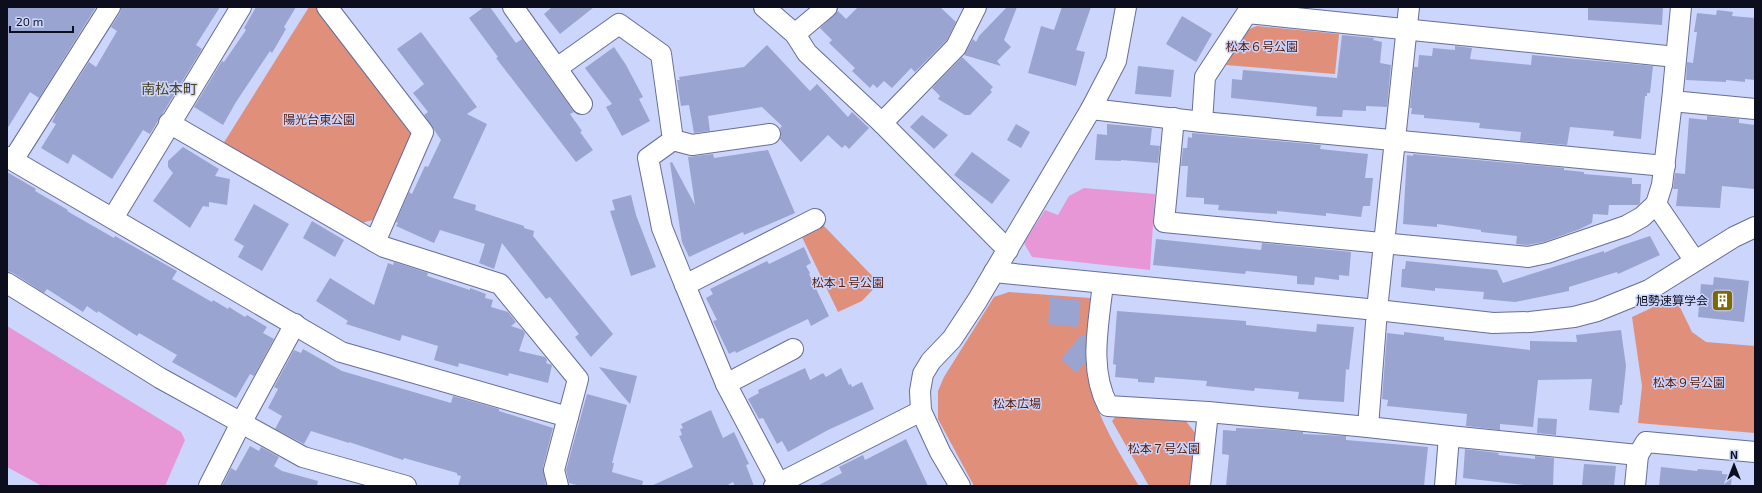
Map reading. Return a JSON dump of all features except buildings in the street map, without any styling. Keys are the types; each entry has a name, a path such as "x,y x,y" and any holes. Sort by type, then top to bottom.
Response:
{"street":[{"path":"110,7 10,159 341,352 568,417"},
{"path":"113,218 169,123 241,7"},
{"path":"327,7 423,132 375,242"},
{"path":"513,7 582,104"},
{"path":"764,7 795,34 807,53 882,122 1008,250"},
{"path":"795,34 827,7"},
{"path":"882,122 956,47 976,7"},
{"path":"960,486 940,452 921,411 920,391 923,374 930,361 952,339 1008,250 1091,109 1116,61 1126,7"},
{"path":"1368,428 1377,310 1409,7"},
{"path":"1174,118 1164,222 1385,242 1502,255 1528,257 1547,253 1626,226 1642,217 1656,204 1665,166 1680,7"},
{"path":"1202,122 1205,77 1246,13 1676,57"},
{"path":"557,68 619,24 661,54 673,140"},
{"path":"1672,101 1755,109"},
{"path":"1091,109 1202,122 1396,139 1665,166"},
{"path":"169,123 384,247 500,284 578,379 554,470 558,486"},
{"path":"673,140 692,145 770,134"},
{"path":"673,140 648,158 662,228 726,384 778,485 921,411"},
{"path":"1656,204 1695,261"},
{"path":"685,285 815,219"},
{"path":"994,272 1493,323 1530,322 1574,317 1597,311 1649,290 1734,237 1755,227"},
{"path":"7,283 160,378 303,457 406,486"},
{"path":"1103,283 1096,364 1101,392 1108,406 1208,412 1638,455"},
{"path":"209,486 241,423 295,324"},
{"path":"726,384 793,348"},
{"path":"1200,486 1208,412"},
{"path":"1445,486 1449,436"},
{"path":"1635,486 1638,455 1646,442 1755,452"}],"green space":[{"name":"陽光台東公園","path":"309,7 318,7 412,127 413,143 377,219 361,223 223,144"},
{"name":"松本６号公園","path":"1257,26 1339,34 1335,74 1226,65 1247,30"},
{"name":"松本１号公園","path":"823,225 879,283 862,301 838,312 802,237"},
{"name":"松本広場","path":"1009,292 1090,298 1093,305 1088,358 1089,381 1093,396 1106,428 1139,486 974,486 938,419 938,391 944,377 994,297"},
{"name":"松本９号公園","path":"1675,297 1692,332 1706,342 1755,346 1755,433 1638,423 1642,386 1632,317"},
{"name":"松本７号公園","path":"1118,414 1185,420 1196,434 1192,486 1149,486 1112,421"}],"shaded area":[{"path":"1084,188 1155,194 1150,270 1032,257 1024,243 1045,210 1058,215 1069,196"},
{"path":"7,326 181,432 185,440 165,486 42,486 7,467"}],"place":[{"name":"旭勢速算学会","path":"1723,301"}],"district":[{"name":"南松本町","path":"169,89"}]}
